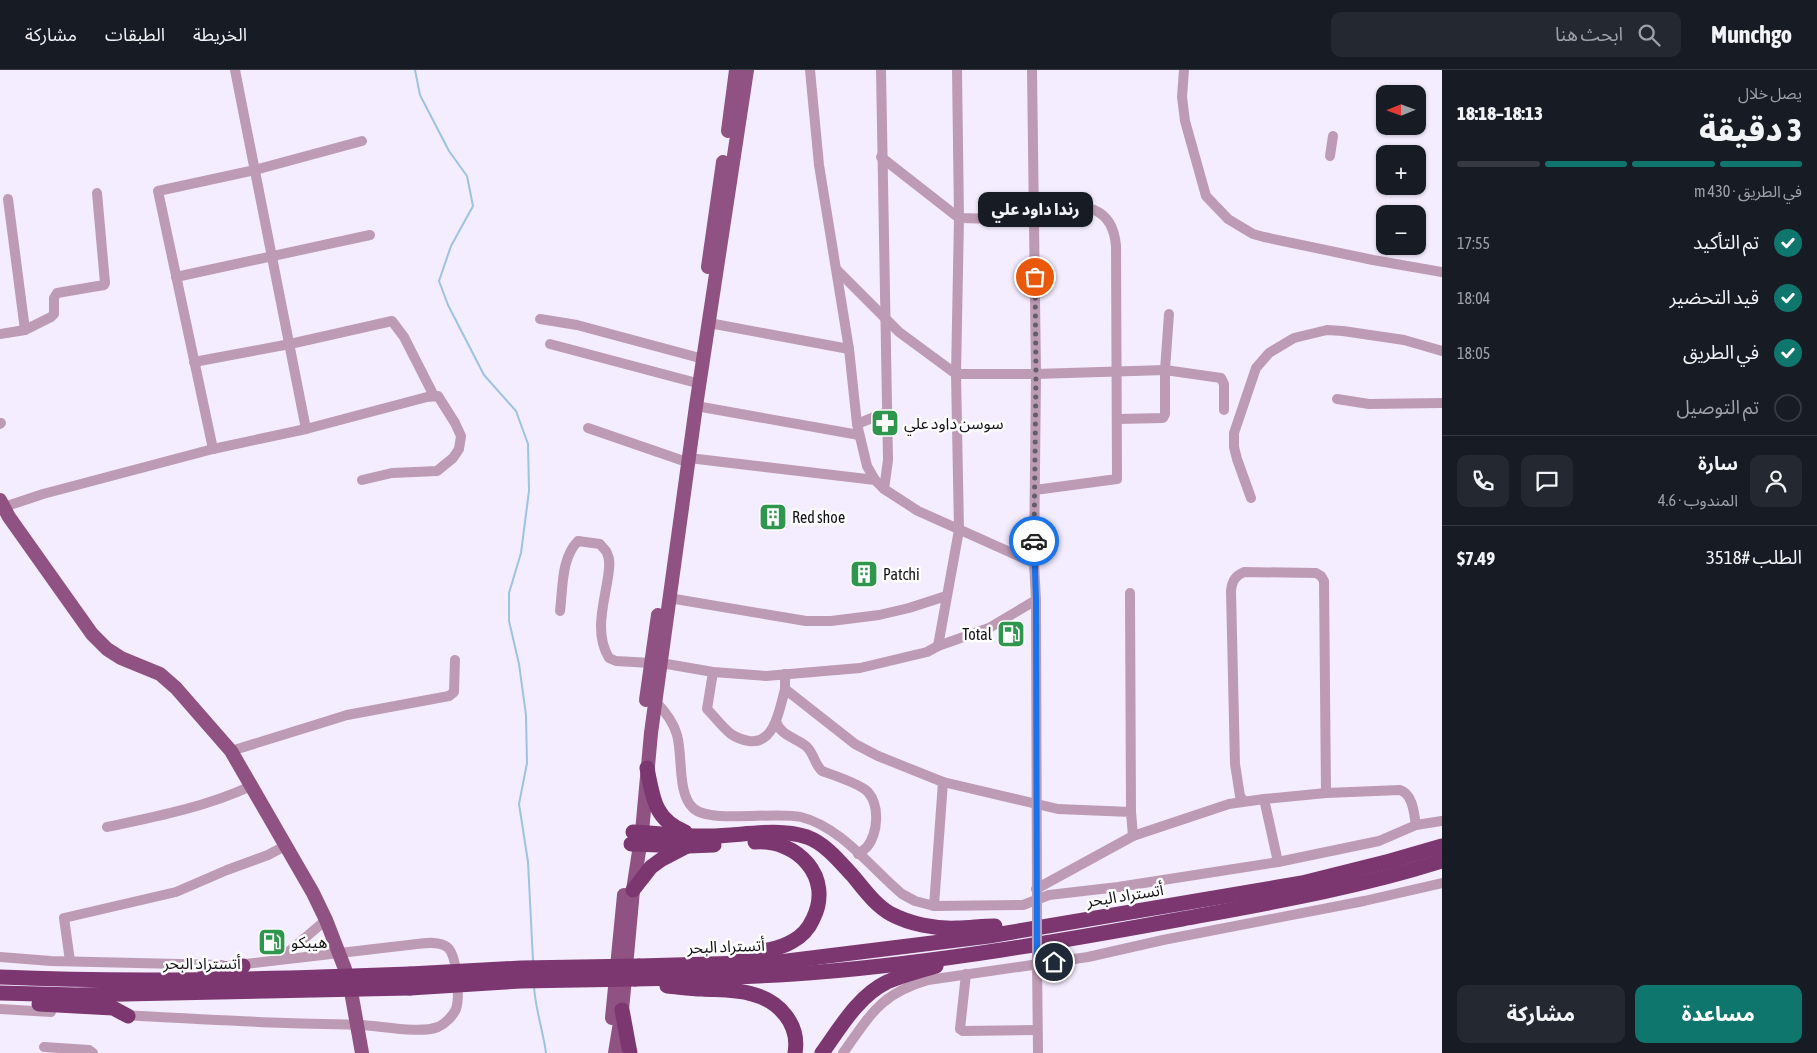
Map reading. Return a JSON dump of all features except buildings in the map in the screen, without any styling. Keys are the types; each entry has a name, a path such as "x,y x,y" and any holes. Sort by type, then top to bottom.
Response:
{"highway":[{"path":"647,768 652,795 661,816 689,840"},
{"path":"633,890 651,867 689,840 706,836 756,833 792,834 820,844 838,859 874,901 889,913 903,920 934,927 992,926 1023,929"},
{"path":"636,838 762,842 791,849 810,867 817,879 819,892 818,910 812,922 794,941 772,949 724,956 704,964"},
{"name":"أتستراد البحر","path":"640,974 704,964 779,962 911,946 1023,929 1302,883 1442,846"},
{"name":"أتستراد البحر","path":"0,993 76,995 410,981 521,968 640,974 780,976 955,957 1025,947 1270,903 1351,886 1442,861"},
{"path":"822,1053 851,1013 873,991 886,982 955,957"},
{"path":"157,980 243,966"},
{"path":"640,974 660,985 739,991 764,998 776,1005 789,1019 795,1033 795,1053"},
{"name":"أتستراد البحر","path":"0,977 410,981"},
{"path":"0,1001 113,1008 128,1016"},
{"path":"622,1010 630,1053"}],"main road":[{"path":"609,1053 620,923 647,768 655,701 656,663 669,598 692,382 736,70"},
{"path":"615,1053 622,1010 636,838 656,663 685,459 696,406 747,70"},
{"path":"3,511 92,634 107,649 121,658 166,678 231,751 310,889 326,920 346,969"},
{"path":"352,997 362,1053"}],"street":[{"path":"234,70 273,256 306,429"},
{"path":"810,70 819,165 849,349 857,424 867,466 875,480 884,489 918,511 1034,563"},
{"path":"881,70 881,157 888,460 884,489"},
{"path":"938,646 959,530 956,374 959,218 957,70"},
{"path":"1032,70 1036,374 1034,563 1036,600 1038,1053"},
{"path":"1184,70 1182,97 1185,121 1198,171 1206,196 1228,219 1253,234 1264,238 1442,272"},
{"path":"1330,156 1333,136"},
{"path":"214,449 158,191 255,170 362,141"},
{"path":"881,157 959,218 1034,220"},
{"path":"0,334 25,330 39,324 54,314 54,298 57,294 104,286 97,192"},
{"path":"8,199 25,330"},
{"path":"1034,207 1092,208 1108,220 1112,228 1116,246 1118,418 1117,479 1035,490"},
{"path":"176,277 370,235"},
{"path":"837,270 899,332 956,374 1036,374 1165,370 1221,378 1224,384 1224,410"},
{"path":"1118,418 1162,418 1165,414 1168,314"},
{"path":"540,319 577,325 696,357"},
{"path":"194,362 290,344 392,321 408,343 434,396 441,400 456,423 461,436 459,449 453,458 437,471 392,473 362,480"},
{"path":"709,323 849,349"},
{"path":"1252,498 1237,458 1234,433 1256,368 1269,353 1294,338 1327,330 1404,340 1442,350"},
{"path":"550,344 692,382"},
{"path":"3,511 43,494 214,449 306,429 434,396"},
{"path":"1337,399 1369,404 1442,403"},
{"path":"696,406 859,434"},
{"path":"857,424 886,412"},
{"path":"588,428 685,459 875,480"},
{"path":"560,611 570,548 578,541 600,544 607,553 609,564 600,634 605,652 610,658 616,661 656,663 713,672 766,676 860,668 927,652 938,646 990,628 1036,600"},
{"path":"1244,801 1240,796 1235,764 1232,591 1237,575 1244,572 1312,573 1319,574 1324,581 1326,793"},
{"path":"1130,593 1130,812 1133,836"},
{"path":"669,598 806,620 831,621 909,608 946,596"},
{"path":"231,751 347,715 449,696 454,692 455,660"},
{"path":"713,672 707,709 732,735 740,739 752,741 789,736"},
{"path":"762,739 776,721 785,689 785,674"},
{"path":"785,689 855,744 878,756 943,782 1058,809 1130,812"},
{"path":"655,701 672,722 678,736 685,795 688,803 694,810 714,816 771,814 800,817 814,821 826,826 840,836 902,894 934,906 1036,905 1059,894 1118,887 1278,862 1378,841 1416,825 1442,821"},
{"path":"776,721 778,727 806,746 812,753 819,769 868,792 875,808 876,830 867,847 858,854"},
{"path":"934,906 943,782"},
{"path":"107,827 166,815 236,794 251,786"},
{"path":"1036,889 1133,836 1229,804 1244,801 1394,789 1404,791 1409,796 1416,825"},
{"path":"1264,799 1278,862"},
{"path":"70,961 64,918 176,892 268,855 284,846"},
{"path":"843,1053 870,1015 882,1002 908,986 928,980 1037,961 1088,957 1163,940 1442,884"},
{"path":"280,960 326,920"},
{"path":"0,957 51,962 243,966 340,952 432,943 447,947 453,955 457,980 456,1009 440,1027 429,1030 357,1025 287,1024 0,1010"},
{"path":"966,974 960,1029 963,1031 1038,1030"},
{"path":"44,1047 86,1049 93,1053"}],"waterway":[{"path":"415,70 420,95 449,151 467,176 473,206 451,246 439,281 448,305 484,375 516,411 528,444 529,491 521,553 509,593 509,621 519,664 526,715 527,763 519,804 528,862 533,961"},
{"path":"534,986 546,1053"}],"way so far":[{"path":"1034,541 1035,277"}],"place":[{"name":"رندا داود علي","path":"1035,277"},
{"name":"سوسن داود علي","path":"885,423"},
{"name":"Red shoe","path":"773,517"},
{"name":"Patchi","path":"864,574"},
{"name":"Total","path":"1011,634"},
{"name":"هيبكو","path":"272,942"}],"route":[{"path":"1034,541 1036,600 1037,965 1054,962"}]}
